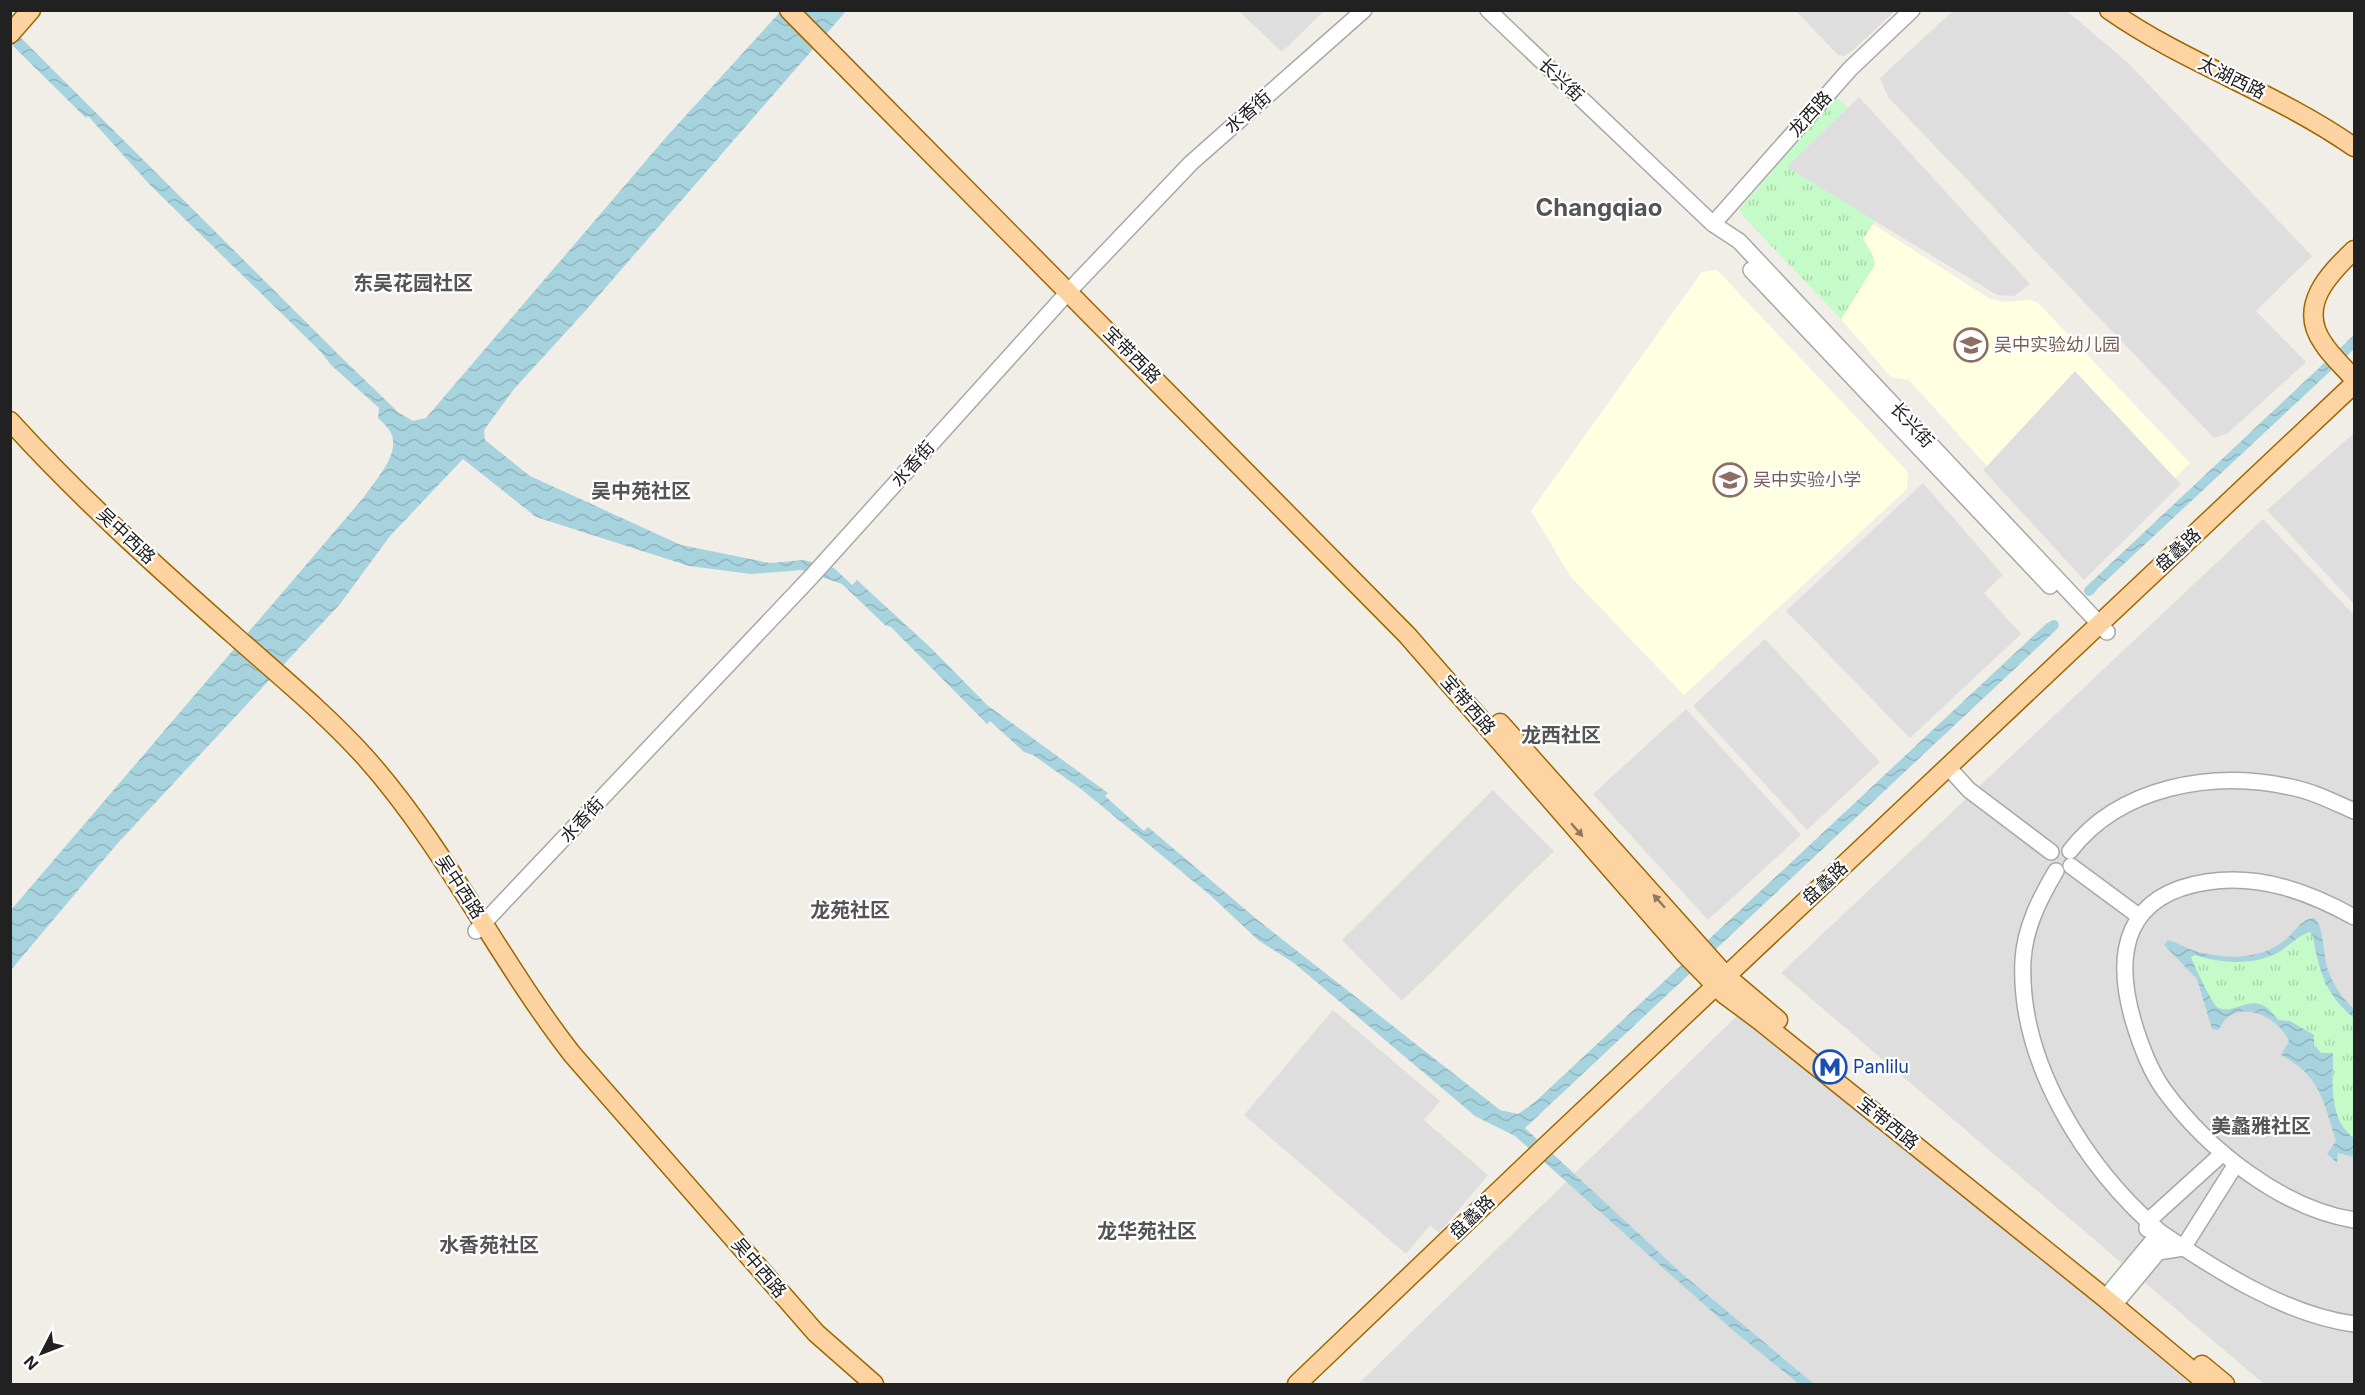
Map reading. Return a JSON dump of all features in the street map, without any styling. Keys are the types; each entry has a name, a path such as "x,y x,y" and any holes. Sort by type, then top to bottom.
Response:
{"main road":[{"path":"12,26 17,10"},
{"path":"12,26 31,10"},
{"name":"宝带西路","path":"789,10 828,41 1073,287 1407,635 1705,965 1759,1020 2225,1384"},
{"name":"宝带西路","path":"806,10 828,41"},
{"name":"太湖西路","path":"2109,10 2185,55 2294,109 2353,144"},
{"name":"太湖西路","path":"2128,10 2190,46 2300,99 2353,144"},
{"path":"2355,250 2327,277 2317,298 2315,324 2321,341 2355,379"},
{"name":"盘蠡路","path":"1313,1384 1552,1148 2100,631 2355,384"},
{"name":"盘蠡路","path":"2100,631 2355,399"},
{"name":"吴中西路","path":"10,421 73,486 233,642"},
{"name":"吴中西路","path":"10,436 81,508 278,681 328,733 375,785 587,1073 816,1333 874,1384"},
{"name":"吴中西路","path":"480,927 541,1031 571,1070 809,1341 859,1384"},
{"name":"盘蠡路","path":"1297,1384 1537,1163"},
{"name":"宝带西路","path":"2113,1297 2208,1384"}],"street":[{"name":"水香街","path":"480,927 812,577 1073,287 1191,163 1364,10"},
{"name":"长兴街","path":"1488,10 1713,224 1739,242 2100,631"},
{"name":"龙西路","path":"1713,224 1850,69 1912,10"},
{"path":"1952,771 1969,790 2051,852"},
{"path":"2051,852 2050,864 2056,871 2063,872 2103,818 2133,800 2199,781 2232,780 2291,787 2355,811"},
{"path":"2051,852 2062,847 2071,859 2140,917"},
{"path":"2056,871 2039,899 2029,928 2023,960 2028,1026 2038,1061 2050,1089 2077,1135 2124,1200 2165,1236 2222,1272 2278,1300 2313,1314 2355,1324"},
{"path":"2355,916 2280,885 2236,879 2186,886 2150,905 2134,923 2126,945 2123,973 2127,998 2146,1059 2163,1089 2183,1114 2223,1153 2258,1180 2312,1208 2337,1217 2355,1220"},
{"path":"2148,1221 2223,1153"},
{"path":"2183,1248 2236,1164"},
{"path":"2148,1221 2153,1250"},
{"path":"2113,1297 2165,1236"},
{"path":"2153,1250 2183,1248"}],"shaded area":[{"path":"1954,10 2067,11 2128,63 2312,256 2256,311 2306,362 2228,433 2214,438 1888,97 1880,78"},
{"path":"1239,11 1324,11 1282,52"},
{"path":"1796,11 1895,11 1844,56 1838,55"},
{"path":"1859,97 2030,284 2014,296 1997,295 1786,167"},
{"name":"吴中实验幼儿园","path":"1873,224 1990,299 2005,302 2030,300 2038,303 2190,463 2175,478 2075,371 1987,466 1909,380 1891,377 1841,319 1875,265 1872,254 1863,239"},
{"name":"吴中实验小学","path":"1717,270 1908,472 1907,489 1684,695 1571,577 1531,511 1702,272"},
{"path":"2075,371 2181,484 2084,580 1983,470"},
{"path":"2354,433 2354,604 2267,510"},
{"path":"1923,483 2003,575 1984,593 2021,634 1910,738 1786,611"},
{"path":"2263,519 2354,615 2354,1384 2264,1384 1781,973"},
{"path":"1765,639 1880,762 1807,830 1693,706"},
{"path":"1686,709 1801,835 1708,920 1593,794"},
{"path":"1493,790 1554,851 1402,1001 1342,940"},
{"path":"1333,1010 1440,1101 1424,1120 1488,1175 1439,1233 1430,1225 1406,1254 1244,1115"},
{"path":"1741,1012 2109,1314 2191,1384 1358,1384"}],"green space":[{"path":"1835,97 1848,107 1787,167 1875,221 1863,239 1875,264 1841,319 1743,216 1740,209 1830,100"},
{"path":"2310,932 2325,982 2337,1000 2354,1018 2354,1138 2340,1121 2333,1100 2333,1054 2324,1054 2318,1050 2314,1035 2290,1021 2279,1020 2262,1005 2250,1004 2226,1010 2215,1006 2191,959 2192,955 2195,955 2217,960 2251,961 2272,955"}],"water":[{"path":"781,11 846,11 587,309 514,389 484,430 485,440 530,476 681,545 770,563 804,560 834,568 852,585 857,580 932,649 987,705 1108,793 1105,796 1144,831 1148,827 1259,921 1500,1110 1518,1114 1535,1102 2047,623 2055,631 1525,1128 1680,1272 1814,1384 1799,1384 1735,1332 1515,1136 1475,1116 1294,963 1258,940 1210,895 1081,789 1033,755 1024,752 990,721 987,724 891,627 885,625 842,584 802,570 751,574 689,566 536,517 463,459 390,536 340,604 117,844 11,970 11,910 364,497 390,458 393,441 390,431 378,418 379,408 331,365 321,352 151,186 88,116 86,118 11,44 11,28 340,356 399,413 413,421 426,418 668,135"},
{"path":"2354,335 2354,349 2095,591 2089,584"},
{"path":"2314,918 2322,934 2330,976 2354,1009 2354,1018 2337,1001 2325,982 2310,932 2282,950 2262,959 2228,962 2195,955 2191,957 2217,1007 2227,1010 2256,1003 2262,1005 2279,1020 2290,1021 2314,1035 2314,1045 2321,1053 2333,1053 2333,1088 2336,1111 2346,1130 2354,1138 2354,1157 2338,1153 2337,1163 2327,1154 2336,1141 2319,1091 2305,1072 2281,1055 2289,1041 2285,1034 2264,1016 2248,1012 2231,1015 2218,1030 2212,1029 2197,979 2164,945 2168,940 2206,954 2230,957 2253,955 2275,947 2302,923"}],"waterway":[{"path":"2089,591 2092,588"}],"place":[{"name":"吴中实验幼儿园","path":"1971,345"},
{"name":"吴中实验小学","path":"1730,480"},
{"name":"Panlilu","path":"1830,1067"}],"district":[{"name":"Changqiao","path":"1599,208"},
{"name":"东吴花园社区","path":"413,283"},
{"name":"吴中苑社区","path":"641,491"},
{"name":"龙西社区","path":"1561,735"},
{"name":"龙苑社区","path":"850,910"},
{"name":"美蠡雅社区","path":"2261,1126"},
{"name":"龙华苑社区","path":"1147,1231"},
{"name":"水香苑社区","path":"489,1245"}]}
